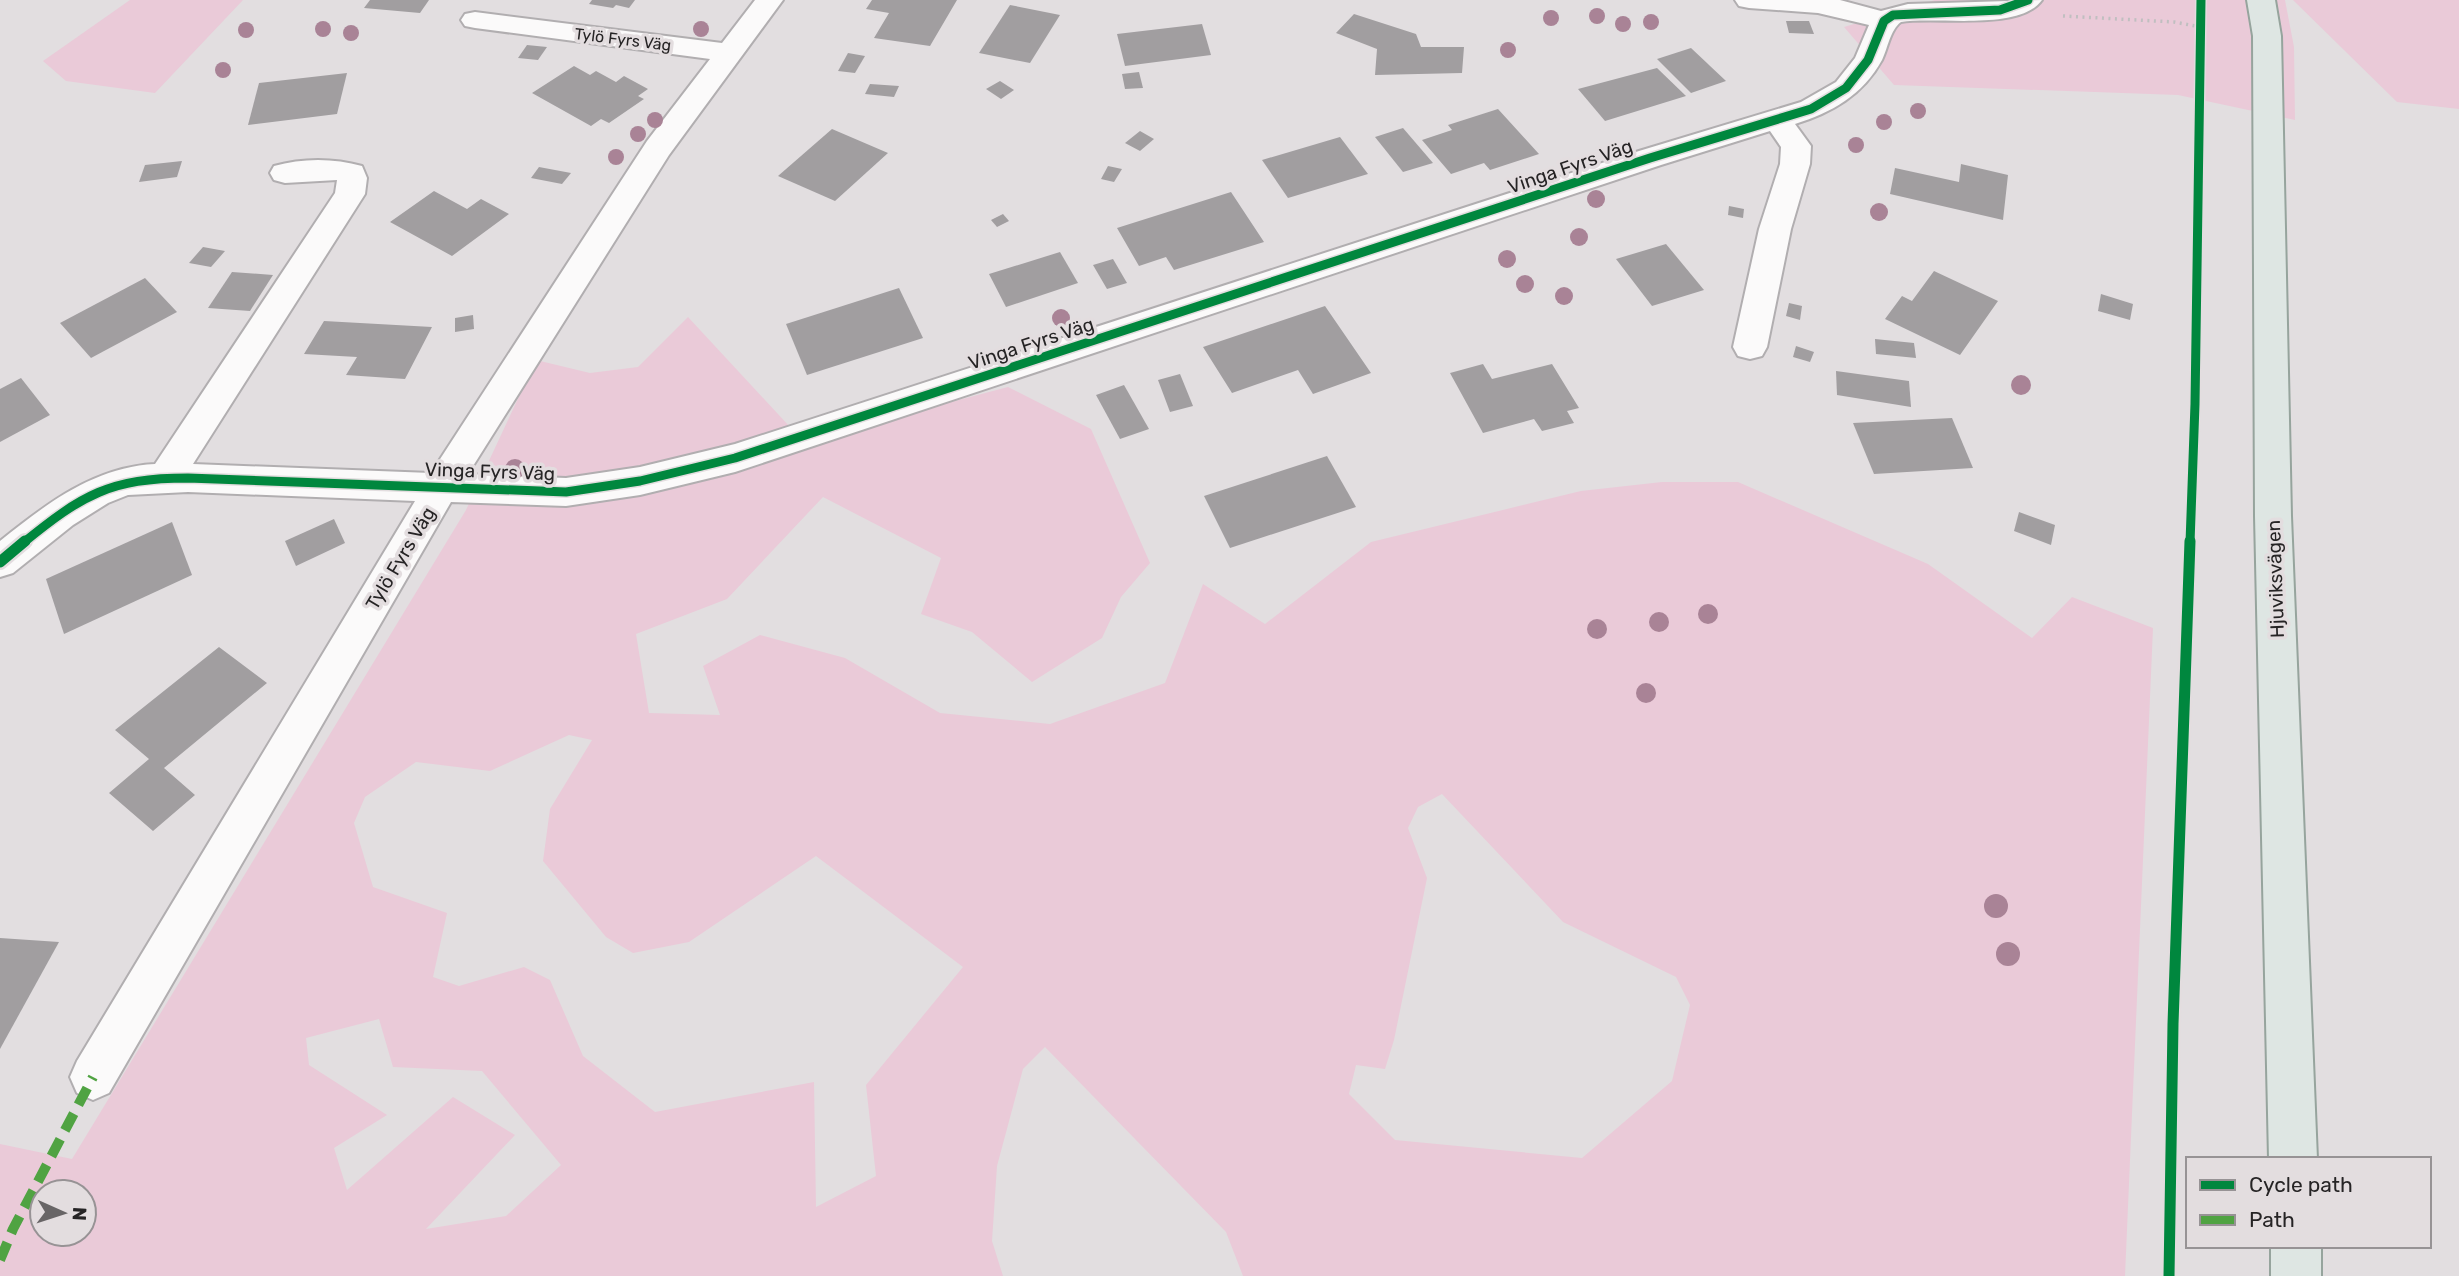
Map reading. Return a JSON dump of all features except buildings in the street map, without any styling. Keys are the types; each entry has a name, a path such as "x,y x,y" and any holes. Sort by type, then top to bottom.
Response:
{"main road":[{"name":"Hjuviksvägen","path":"2262,0 2267,36 2273,516 2293,1157"},
{"path":"2295,1248 2296,1276"}],"street":[{"name":"Tylö Fyrs Väg","path":"93,1077 442,486 658,148 769,0"},
{"path":"1749,0 1832,5 1884,21 1901,13 1978,11 2025,3"},
{"name":"Tylö Fyrs Väg","path":"475,20 730,53"},
{"name":"Vinga Fyrs Väg","path":"0,562 46,524 99,493 127,481 165,478 566,492 640,481 735,458 1650,158 1811,109 1846,88 1868,60 1884,21"},
{"path":"1750,347 1775,229 1795,164 1797,146 1777,119"},
{"path":"165,478 350,194 351,173 335,170 285,173"}],"path":[{"path":"2025,3 2052,15 2174,22 2201,27"}],"shaded area":[{"path":"130,0 243,0 155,93 66,81 43,61"},
{"path":"1935,0 2285,0 2294,47 2295,120 2178,95 1894,85 1844,27"},
{"path":"2293,0 2459,0 2459,109 2397,102"},
{"path":"688,317 803,441 1008,387 1091,429 1150,563 1121,597 1102,638 1032,682 972,632 921,614 941,558 823,497 727,599 636,634 649,713 720,715 703,666 760,635 845,658 940,713 1050,724 1165,683 1203,584 1265,624 1371,542 1581,491 1662,482 1738,482 1928,564 2032,638 2072,597 2153,628 2125,1276 1243,1276 1226,1232 1045,1047 1023,1069 997,1166 992,1241 1003,1276 0,1276 0,1144 72,1159 466,510 536,360 590,373 638,367","holes":["569,735 592,740 550,809 543,861 606,937 633,953 689,942 816,856 963,967 866,1085 876,1176 816,1207 814,1082 655,1112 583,1056 550,980 524,967 459,986 433,977 447,913 373,887 354,823 365,797 416,762 490,771","1442,794 1563,922 1676,977 1690,1005 1672,1081 1582,1158 1395,1140 1349,1094 1356,1065 1385,1069 1394,1040 1427,878 1408,828 1418,807","379,1019 393,1067 482,1071 561,1165 506,1216 426,1229 515,1135 453,1097 347,1190 334,1148 387,1115 309,1065 306,1038"]}],"marked path":[{"path":"0,1260 13,1229 93,1077"}],"cycle path":[{"path":"0,562 78,503 95,493 128,481 188,478 566,492 640,481 735,458 1650,158 1811,109 1846,88 1868,60 1884,21 1893,15 1908,12 1982,12 2015,7 2028,0"},
{"path":"2169,1276 2173,1024 2195,404 2201,0"}]}
